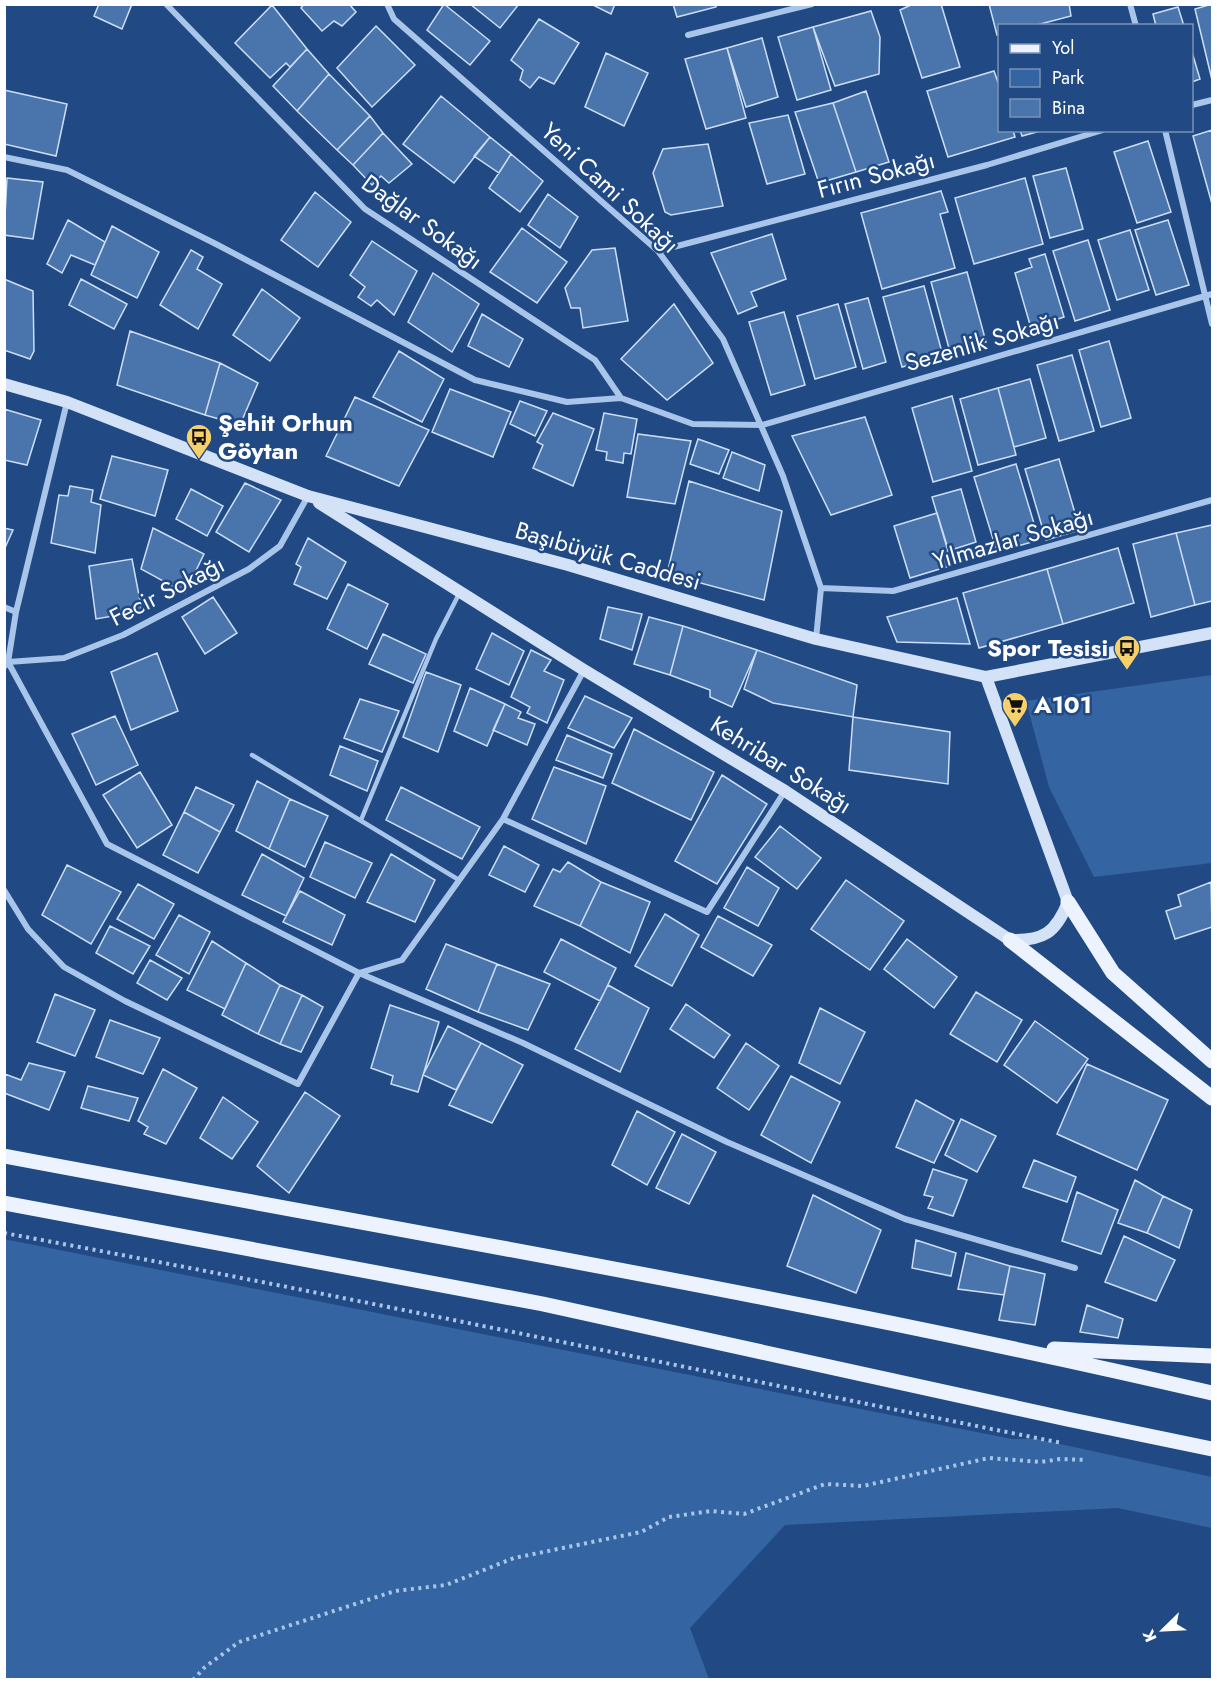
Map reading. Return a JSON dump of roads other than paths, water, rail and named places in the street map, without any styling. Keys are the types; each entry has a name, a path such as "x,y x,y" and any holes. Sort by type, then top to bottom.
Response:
{"main road":[{"name":"Başıbüyük Caddesi","path":"4,384 67,402 308,496 568,565 816,639 986,677 1212,633"},
{"name":"Kehribar Sokağı","path":"308,496 584,670 785,791 1010,940 1212,1100"},
{"path":"986,677 1068,902 1113,972 1212,1060"},
{"path":"1010,940 1031,940 1050,932 1060,922 1068,902"},
{"path":"4,1156 536,1252 1018,1347 1212,1393"},
{"path":"4,1203 543,1304 1212,1449"},
{"path":"1018,1347 1212,1356"}],"street":[{"name":"Dağlar Sokağı","path":"166,4 365,209 596,360 621,398"},
{"name":"Yeni Cami Sokağı","path":"387,4 394,19 658,251 723,339 783,476 821,588 816,639"},
{"path":"688,35 812,4"},
{"path":"1130,4 1135,24"},
{"path":"1193,105 1212,100"},
{"name":"Fırın Sokağı","path":"658,251 987,165 1095,132"},
{"path":"1167,132 1209,295 1212,324"},
{"path":"4,157 67,170 214,243 475,380 567,402 621,398"},
{"name":"Sezenlik Sokağı","path":"621,398 693,424 762,425 1209,295"},
{"path":"67,402 16,612 6,664 107,844 359,973 523,1043 728,1142 905,1219 1075,1268"},
{"name":"Fecir Sokağı","path":"6,664 64,658 123,635 249,569 280,546 308,496"},
{"name":"Yılmazlar Sokağı","path":"821,588 892,591 1212,500"},
{"path":"4,607 16,612"},
{"path":"4,890 28,929 64,967 126,1001 298,1084 359,973 402,960 503,819 584,670"},
{"path":"503,819 707,912 785,791"}],"lane":[{"path":"361,820 436,639 460,592"},
{"path":"252,755 459,880"}],"place":[{"name":"Şehit Orhun Göytan","path":"199,460"},
{"name":"Spor Tesisi","path":"1127,671"},
{"name":"A101","path":"1015,728"}]}
